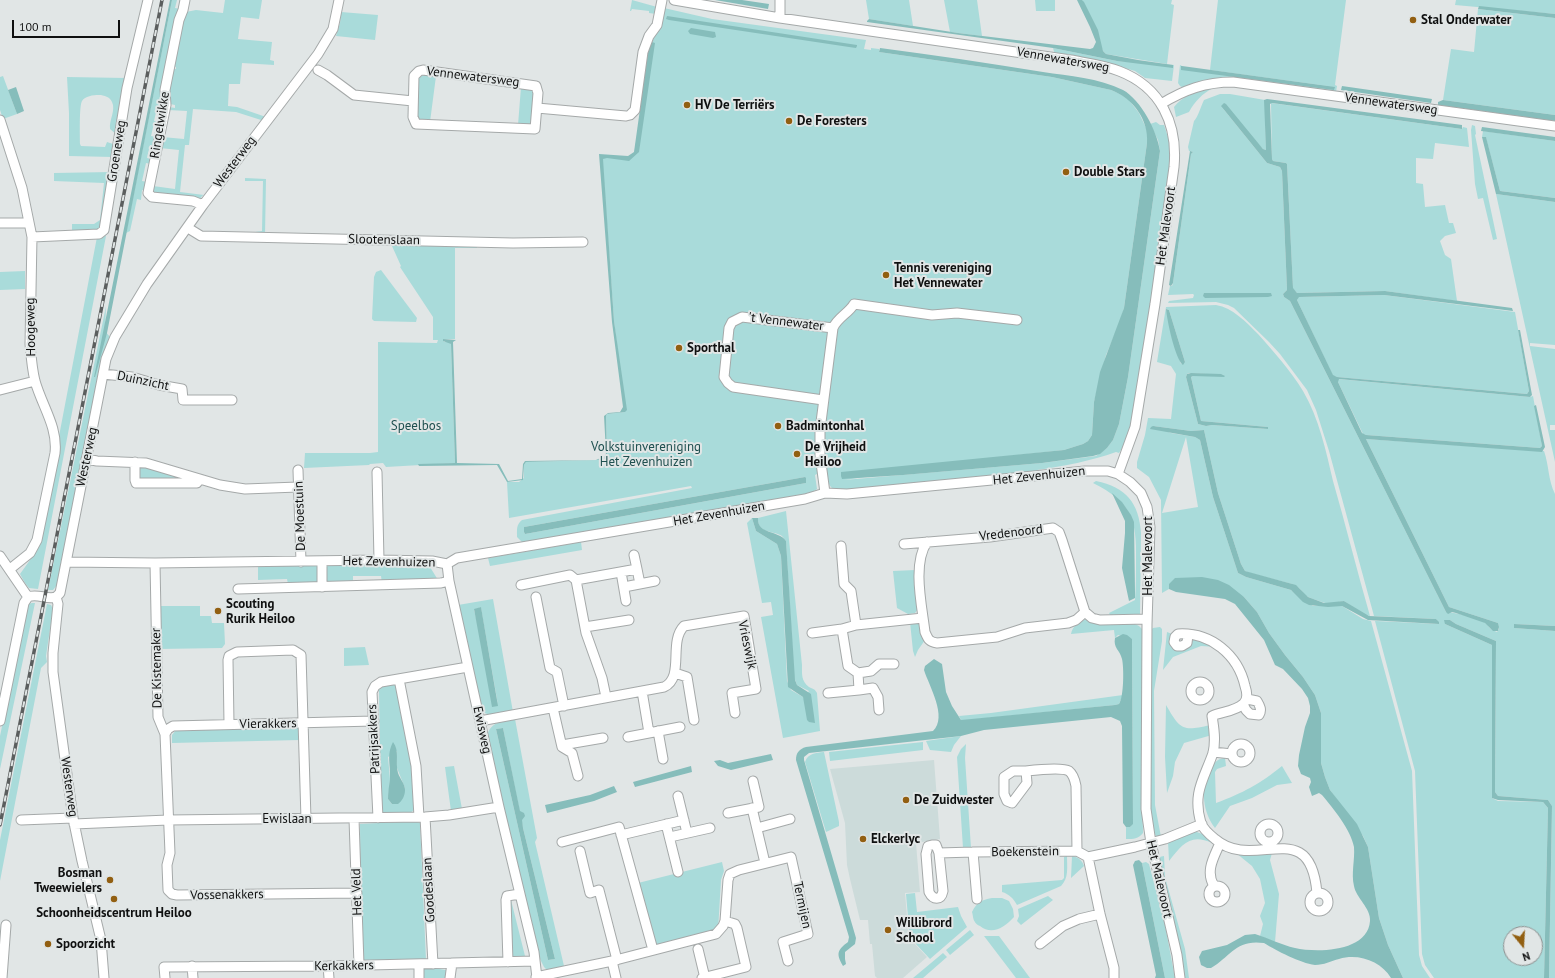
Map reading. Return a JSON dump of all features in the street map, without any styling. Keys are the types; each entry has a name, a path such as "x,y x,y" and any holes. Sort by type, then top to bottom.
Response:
{"street":[{"name":"Groeneweg","path":"32,237 96,234 101,233 104,230 127,88 148,0"},
{"name":"Ringelwikke","path":"185,0 179,20 165,90 166,106 148,193 152,197 193,201 202,205"},
{"name":"Westerweg","path":"104,978 102,940 74,821 53,672 53,653 58,604 56,597 60,592 106,359 115,337 148,284 188,228 202,205 318,54 333,29 338,0"},
{"path":"537,108 626,116 633,113 635,110 643,52 649,36 657,25 662,0"},
{"name":"Vennewatersweg","path":"674,0 780,18 1099,65 1118,70 1140,82 1154,95 1160,104 1180,93 1200,86 1220,82 1232,82 1555,126"},
{"path":"780,0 780,18"},
{"path":"318,70 328,75 354,95 413,101"},
{"name":"Vennewatersweg","path":"423,70 533,84 536,86 538,93 537,108 535,129 419,125 414,121 414,76 419,71 423,70"},
{"name":"Het Malevoort","path":"1160,104 1167,116 1172,130 1175,148 1174,167 1155,304 1135,427 1118,474 1130,482 1141,493 1147,507 1150,527 1147,619 1146,807 1151,843 1177,955 1180,978"},
{"name":"Hoogeweg","path":"0,120 16,165 26,204 32,237 30,344 32,366 55,434 55,453 37,540 30,553 10,569"},
{"path":"0,223 29,223"},
{"name":"Slootenslaan","path":"188,228 201,236 534,243 583,242"},
{"path":"833,328 854,304 932,315 957,313 1017,320"},
{"name":"'t Vennewater","path":"823,400 733,387 724,377 729,328 732,322 742,317 833,328 819,441 825,493"},
{"name":"Duinzicht","path":"103,374 132,377 159,385 182,389 183,400 232,400"},
{"path":"0,390 36,381"},
{"path":"86,459 152,464 220,485 245,489 298,487"},
{"path":"135,462 136,483 197,483 198,479"},
{"name":"De Moestuin","path":"298,470 301,562"},
{"name":"Het Zevenhuizen","path":"66,562 155,563 379,560 432,561 446,564 457,558 805,499 825,493 847,494 1085,471 1102,470 1118,474"},
{"path":"377,472 379,560"},
{"name":"Vredenoord","path":"904,544 990,537 1052,528 1059,532 1085,612"},
{"path":"927,542 923,548 920,558 919,578 925,632 928,639 937,644 997,637 1025,628 1068,623 1076,620 1085,612 1092,618 1100,620 1147,619"},
{"path":"841,546 844,584 851,591 856,625"},
{"path":"634,555 640,584"},
{"path":"0,556 28,597"},
{"path":"322,561 322,587"},
{"name":"De Kistemaker","path":"155,563 158,717 165,734 168,820"},
{"name":"Ewisweg","path":"446,564 498,807 535,961 536,977"},
{"path":"576,580 637,569"},
{"path":"621,572 626,601"},
{"path":"521,585 570,575 576,580 585,628 602,678 606,697"},
{"name":"Het Zevenhuizen","path":"238,589 441,583 449,581"},
{"path":"624,587 655,581"},
{"path":"0,721 24,603 28,597 32,595 50,598 56,597"},
{"path":"536,597 550,668 557,672 564,706"},
{"name":"Vrieswijk","path":"675,673 675,655 678,632 684,626 744,616 756,689 732,693 736,713"},
{"path":"812,633 842,629 856,625 923,618"},
{"path":"585,628 629,620"},
{"path":"842,629 848,666 858,673 872,671 879,664 894,664"},
{"path":"1188,635 1199,635 1209,639 1229,655 1236,662 1246,688 1245,701 1212,716"},
{"path":"229,724 229,656 237,652 293,650 301,655 306,819"},
{"name":"Patrijsakkers","path":"378,818 372,692 375,686 381,682 468,667"},
{"path":"872,671 873,688 878,697 879,710"},
{"path":"480,721 664,687 669,685 673,680 675,673 687,677 694,720"},
{"path":"858,673 859,690"},
{"path":"400,679 416,766 422,817"},
{"path":"828,693 873,688"},
{"path":"642,691 649,733"},
{"path":"1204,700 1212,716 1215,737 1213,752 1198,791 1198,805 1202,824 1209,834 1220,843 1233,849 1251,852 1268,846 1294,849 1301,853 1310,863 1315,874 1317,893"},
{"path":"554,708 562,747 572,753 578,776"},
{"name":"Vierakkers","path":"165,734 168,729 173,726 374,721"},
{"path":"628,737 680,726"},
{"path":"658,731 663,759"},
{"path":"562,745 604,738"},
{"path":"1213,752 1232,754"},
{"name":"Boekenstein","path":"1026,771 1062,770 1069,771 1074,777 1076,786 1077,851"},
{"path":"728,814 759,807 753,781"},
{"path":"678,796 687,833"},
{"name":"Ewislaan","path":"21,820 354,819 448,815 498,807"},
{"path":"752,808 765,863"},
{"name":"Goodeslaan","path":"422,817 433,964"},
{"name":"Het Veld","path":"354,819 359,965"},
{"path":"757,828 790,819"},
{"name":"Vossenakkers","path":"168,820 170,853 167,865 167,884 168,890 172,894 357,892"},
{"path":"621,835 684,820"},
{"path":"666,824 678,872"},
{"path":"1114,978 1114,968 1100,914 1088,857 1165,839 1202,824"},
{"path":"562,842 619,827 653,950"},
{"path":"670,837 710,828"},
{"path":"1214,886 1210,873 1212,862 1220,843"},
{"name":"Boekenstein","path":"932,844 936,845 939,853 943,891 942,895 935,899 929,892 926,850 928,846 932,844"},
{"path":"580,850 590,893 600,890 614,960 616,978"},
{"name":"Boekenstein","path":"939,853 1077,851 1088,857"},
{"name":"Boekenstein","path":"973,852 977,898"},
{"name":"Termijen","path":"725,921 728,880 730,874 739,870 791,857 808,934 783,942 788,961"},
{"path":"508,962 506,900 507,896 520,894"},
{"path":"1040,944 1063,926 1079,919 1100,914"},
{"path":"536,977 614,960 716,934 723,926 725,921 735,924 737,928 746,967 704,978 698,949"},
{"path":"2,978 6,925"},
{"name":"Kerkakkers","path":"165,978 164,967 328,966 535,961"},
{"path":"450,978 452,963"},
{"path":"419,964 419,978"},
{"path":"192,966 193,978"},
{"path":"328,966 329,978"}],"shaded area":[{"path":"170,0 172,0 107,333 94,377"},
{"path":"715,0 742,0 769,4 768,9"},
{"path":"1077,0 1082,0 1084,2 1098,30 1103,51 1106,54 1173,65 1173,68 1117,61 1053,48 867,22 869,19 958,33 1090,49 1093,48 1096,42"},
{"path":"1479,6 1555,14 1555,18 1478,9"},
{"path":"667,16 857,46 856,48 669,20 666,19"},
{"path":"691,28 715,32 716,37 713,38 690,34 688,31"},
{"path":"652,42 655,43 639,152 629,161 607,158 603,159 614,321 627,410 625,412 607,414 606,416 607,457 598,460 526,462 524,465 523,480 507,482 497,465 419,466 418,464 455,463 451,344 443,341 443,339 456,340 453,342 457,463 499,464 508,481 522,479 523,464 525,461 596,460 605,456 604,416 608,413 620,412 623,407 612,322 599,154 628,156 634,152 648,52"},
{"path":"880,48 1094,80 1114,86 1130,95 1142,108 1152,126 1160,151 1128,377 1119,424 1113,440 1100,454 1042,463 842,479 841,472 1064,450 1088,441 1092,435 1094,402 1100,372 1124,308 1147,143 1145,126 1138,111 1126,98 1111,90 1052,77 879,52"},
{"path":"1181,66 1335,87 1334,90 1181,70"},
{"path":"1342,86 1432,99 1431,103 1341,90"},
{"path":"16,87 24,111 17,114 8,90"},
{"path":"1267,99 1462,125 1462,129 1272,103 1270,104 1272,159 1273,161 1287,164 1293,288 1297,293 1385,291 1512,308 1513,311 1384,295 1299,297 1297,300 1333,375 1337,377 1527,394 1529,391 1518,330 1520,330 1532,395 1530,397 1339,379 1338,382 1362,433 1366,435 1540,448 1542,446 1534,406 1536,405 1545,447 1542,452 1366,439 1449,607 1498,623 1498,631 1493,631 1485,623 1456,613 1452,612 1448,614 1446,612 1290,301 1284,297 1283,294 1287,290 1282,171 1280,167 1267,163 1221,106 1224,103 1226,104 1263,149 1266,150 1264,100"},
{"path":"1443,100 1555,115 1555,121 1438,105 1438,102"},
{"path":"1482,127 1555,137 1555,141 1481,131"},
{"path":"1482,137 1486,137 1500,191 1555,198 1555,202 1496,194"},
{"path":"1190,151 1193,152 1191,154 1173,283 1171,286 1169,285"},
{"path":"1204,293 1271,293 1272,296 1205,298 1203,296"},
{"path":"1166,309 1169,310 1185,362 1183,365 1174,348"},
{"path":"1187,374 1221,374 1225,376 1191,377 1201,421 1268,427 1268,429 1212,425 1206,426 1198,424 1186,377"},
{"path":"1153,426 1191,431 1204,430 1218,493 1241,564 1245,571 1296,585 1308,597 1324,603 1344,601 1369,616 1436,619 1439,624 1368,620 1342,606 1328,607 1309,605 1303,602 1291,590 1246,577 1238,573 1213,497 1200,440 1195,437 1150,429"},
{"path":"805,477 806,483 525,534 524,532 524,527"},
{"path":"1112,493 1122,502 1134,522 1135,598 1129,601 1122,568 1125,521"},
{"path":"752,518 758,518 761,527 779,535 786,541 795,680 797,685 811,694 815,723 807,720 803,697 788,687 781,556 777,544 756,531"},
{"path":"1202,577 1218,580 1229,585 1244,597 1257,612 1269,633 1315,695 1321,713 1321,763 1325,777 1330,790 1357,824 1368,847 1379,918 1388,945 1403,978 1391,978 1387,972 1375,963 1361,958 1346,957 1324,964 1315,965 1282,953 1264,943 1255,942 1240,946 1211,968 1201,965 1199,957 1202,951 1227,945 1245,935 1255,934 1290,947 1304,950 1328,950 1340,948 1361,939 1367,931 1370,921 1370,916 1366,907 1357,895 1354,886 1354,847 1352,840 1341,820 1322,795 1319,793 1312,796 1309,787 1311,782 1310,778 1301,774 1298,766 1305,727 1310,713 1308,698 1302,689 1283,669 1275,665 1264,640 1235,604 1225,599 1176,592 1169,589 1169,584 1175,578"},
{"path":"481,607 498,706 492,707 474,609"},
{"path":"1444,620 1450,620 1496,641 1495,792 1498,796 1548,800 1552,806 1549,978 1544,978 1548,808 1543,802 1498,800 1492,798 1492,645 1445,624"},
{"path":"1514,624 1555,626 1555,631 1514,628"},
{"path":"1123,634 1132,639 1133,824 1130,827 1126,827 1123,823 1122,726 1120,721 1111,717 984,730 961,736 809,753 804,757 856,938 855,944 845,952 846,964 843,966 839,958 839,952 848,942 849,937 796,760 798,752 806,747 933,731 939,718 938,710 924,670 925,666 934,659 942,664 946,692 952,706 961,720 1119,704 1123,689 1123,663 1116,647 1115,638"},
{"path":"503,728 520,811 524,813 525,816 522,820 523,828 555,959 548,960 496,729"},
{"path":"393,742 397,753 398,773 405,790 403,798 398,804 392,804 388,799 390,779 389,756"},
{"path":"771,754 773,760 731,770 718,766 714,761 720,760 728,763"},
{"path":"934,760 940,839 916,843 920,892 905,893 909,940 912,944 914,943 927,957 903,978 877,978 875,976 872,944 870,944 868,920 860,920 850,879 847,865 845,823 830,769"},
{"path":"691,766 692,772 635,787 633,782"},
{"path":"614,786 617,792 594,801 547,813 545,805 590,795"},
{"path":"1139,860 1142,863 1165,978 1155,978 1156,975 1133,865 1135,861"}],"green space":[{"path":"172,0 177,0 175,8 181,9 162,109 157,108 154,121 159,122 159,124 154,123 151,136 157,137 155,146 150,145 147,158 152,159 151,164 146,163 142,181 148,182 146,191 142,190 141,200 137,199 130,231 126,233"},
{"path":"225,0 262,0 259,19 241,17 238,39 272,42 270,60 274,61 274,65 242,63 240,84 229,84 228,106 237,107 266,117 257,127 261,120 236,112 193,109 189,145 185,145 180,192 204,195 200,199 157,195 152,190 153,186 175,189 179,150 160,148 162,137 184,139 187,111 168,110 169,107 175,108 175,105 170,104 168,91 172,69 176,69 176,67 173,66 181,21 186,12 196,10 223,13"},
{"path":"632,0 657,7 656,14 649,13 649,11 632,9 630,11"},
{"path":"866,0 909,0 913,26 869,19"},
{"path":"944,0 977,0 982,36 950,32"},
{"path":"1035,0 1055,0 1055,11 1036,11"},
{"path":"1082,0 1172,0 1171,4 1174,5 1167,64 1106,54 1103,51"},
{"path":"1218,0 1346,0 1335,85 1337,86 1336,92 1263,83 1184,88 1180,86 1178,83 1180,65 1182,66 1181,69 1335,87 1210,70"},
{"path":"1456,0 1555,0 1555,14 1455,5"},
{"name":"Volkstuinvereniging Het Zevenhuizen","path":"664,8 712,19 866,40 864,49 879,49 879,52 1052,77 1111,90 1129,100 1139,113 1148,132 1124,308 1120,322 1106,355 1094,402 1092,435 1088,441 1064,450 1000,457 844,480 1042,463 1096,456 1107,448 1113,440 1119,424 1128,377 1160,151 1158,140 1150,124 1156,122 1160,125 1164,125 1169,140 1171,159 1136,410 1126,442 1119,453 1116,452 1077,463 1037,470 1036,472 839,491 831,487 828,482 827,473 819,474 819,485 817,474 815,475 817,489 811,493 524,544 517,537 518,525 522,520 692,488 691,486 509,518 507,482 519,482 524,478 524,465 526,462 598,460 607,457 606,416 607,414 625,412 614,321 602,156 626,158 634,154 653,40 662,21","holes":["805,477 806,483 525,534 524,532 524,527"]},
{"path":"1478,9 1555,18 1555,115 1443,100 1451,49 1474,52"},
{"path":"341,12 378,15 375,40 336,36 340,23"},
{"path":"1053,48 1117,61 1174,65 1172,81 1145,78 1135,71 1111,64 1055,55"},
{"path":"424,75 436,76 430,122 421,121 418,119 417,78"},
{"path":"3,76 17,114 3,119 0,110 0,77"},
{"path":"67,77 126,78 117,135 110,129 113,105 110,99 103,95 92,96 83,99 81,104 81,146 105,147 107,142 116,145 113,157 69,156"},
{"path":"521,87 530,88 535,94 532,123 529,126 518,125"},
{"path":"1208,88 1213,88 1199,98 1189,112 1176,117 1174,107 1177,103 1190,95"},
{"path":"1220,94 1230,94 1265,100 1266,150 1263,149 1221,106 1267,163 1280,167 1282,171 1287,290 1283,294 1284,297 1290,301 1446,612 1481,620 1492,630 1497,632 1499,629 1498,623 1449,607 1366,439 1544,451 1555,494 1555,626 1514,624 1514,628 1555,631 1555,978 1549,978 1552,806 1548,800 1498,796 1495,792 1496,641 1450,620 1445,624 1492,645 1492,798 1498,801 1543,802 1548,808 1544,978 1434,978 1425,965 1422,954 1415,771 1375,621 1439,624 1436,619 1374,616 1329,451 1316,410 1307,390 1280,354 1234,308 1228,305 1216,302 1168,303 1169,301 1193,298 1194,295 1168,295 1170,286 1172,286 1173,283 1191,154 1193,152 1189,151 1188,147 1194,121 1204,100"},
{"path":"1271,103 1462,129 1463,127 1467,128 1469,147 1435,143 1433,159 1416,158 1416,183 1423,184 1425,207 1445,205 1449,223 1453,223 1456,233 1445,236 1440,241 1445,255 1451,259 1457,301 1385,291 1297,293 1293,289 1287,164 1273,161 1272,159"},
{"path":"1472,125 1475,126 1475,135 1497,239 1493,240 1483,198 1478,199 1475,184 1471,130"},
{"path":"1483,131 1555,141 1555,198 1500,191 1486,138 1482,137"},
{"path":"112,172 104,224 97,233 72,233 72,224 94,224 100,220 104,183 54,181 54,173"},
{"path":"245,178 266,179 265,235 255,232 262,231 263,181 245,181"},
{"path":"1496,194 1555,202 1555,345 1530,343 1530,346 1555,349 1555,425 1550,425 1550,430 1555,430 1555,462"},
{"path":"106,236 38,589 29,588 20,574 30,560 39,541 97,237"},
{"name":"Speelbos","path":"393,242 476,244 477,248 455,248 455,339 443,339 444,342 449,342 451,344 455,463 386,467 383,463 304,468 305,453 378,452 378,342 437,343 438,340 433,340 433,317 400,267 401,266 392,246"},
{"path":"381,270 417,318 416,322 374,321 372,319 374,277 376,272"},
{"path":"25,271 25,289 0,290 0,272"},
{"path":"1384,295 1515,312 1529,391 1527,394 1333,376 1297,300 1298,297"},
{"path":"1216,305 1234,312 1258,334 1293,376 1309,401 1318,423 1370,616 1365,615 1344,601 1328,604 1306,596 1299,588 1292,584 1245,571 1241,564 1218,493 1204,430 1191,431 1153,426 1171,433 1195,437 1200,440 1213,497 1238,573 1246,577 1291,590 1313,606 1342,606 1363,619 1371,621 1412,771 1419,955 1422,966 1430,978 1403,978 1388,945 1379,918 1368,847 1363,836 1330,790 1325,777 1321,763 1321,713 1315,695 1303,677 1269,633 1257,612 1244,597 1169,584 1169,589 1162,593 1161,500 1149,477 1137,468 1137,462 1145,435 1148,418 1171,419 1176,374 1171,366 1157,362 1166,307","holes":["1166,309 1169,310 1185,362 1181,364 1172,336","1187,374 1224,375 1191,377 1201,421 1268,427 1268,429 1212,425 1206,426 1198,424 1186,377","1186,437 1198,507 1162,513"]},
{"path":"106,306 105,331 110,337 105,351 57,585 53,590 48,590"},
{"path":"1338,379 1530,397 1533,396 1542,446 1540,448 1366,435 1363,434 1338,382"},
{"path":"137,465 193,481 139,481"},
{"path":"1096,481 1115,487 1123,492 1134,505 1140,522 1140,614 1110,615 1109,613 1135,600 1135,533 1133,523 1124,505 1116,497 1093,483"},
{"path":"786,511 802,677 806,685 815,690 817,693 820,731 783,738 761,617 773,615 771,602 762,603 747,523 752,518 756,531 777,544 781,556 787,681 791,690 803,697 803,699 809,691 797,685 794,677 786,541 778,534 766,531 760,527 758,523 758,518"},
{"path":"581,542 582,550 490,566 488,558"},
{"path":"319,564 320,584 288,584 287,579 258,580 258,565"},
{"path":"323,564 415,564 416,567 430,567 438,580 382,583 381,576 353,576 353,583 324,584"},
{"path":"915,570 918,609 915,613 908,614 897,608 893,571"},
{"path":"493,599 513,712 490,715 482,712 458,605","holes":["481,607 498,705 474,610"]},
{"path":"35,603 0,769 0,736 26,611 28,604"},
{"path":"47,604 51,605 53,609 46,656 47,662 41,668 0,881 0,840"},
{"path":"158,606 200,606 200,616 211,616 212,623 224,623 225,644 222,648 159,649"},
{"path":"1087,619 1099,624 1135,624 1143,630 1143,833 1136,838 1126,839 1126,827 1130,827 1133,823 1132,639 1118,635 1115,638 1114,630 1071,634 1077,624"},
{"path":"910,622 920,622 925,640 915,657 913,651"},
{"path":"1160,627 1162,629 1162,641 1154,691 1155,805 1161,837 1156,836 1154,833 1150,807 1152,629"},
{"path":"1167,632 1172,634 1184,647 1194,639 1217,647 1201,646 1173,657 1163,670"},
{"path":"365,647 369,665 344,666 344,648"},
{"path":"395,683 412,766 414,810 410,813 381,814 379,690 382,686","holes":["397,751 397,768 405,788 392,804 388,799 390,779 388,757"]},
{"path":"1123,695 1119,704 1115,705 968,720 961,720 959,716 991,713"},
{"path":"1166,705 1175,719 1183,727 1193,728 1210,725 1212,735 1184,743 1175,762 1173,776 1167,793 1165,757"},
{"path":"515,719 537,838 535,842 564,966 547,970 540,959 487,736 491,727 494,725","holes":["503,728 523,828 555,959 548,960 496,729"]},
{"path":"299,728 300,740 172,743 172,735 176,730"},
{"path":"961,736 951,752 930,750 926,741"},
{"path":"923,742 923,750 830,761 829,752"},
{"path":"966,744 965,758 971,848 963,848 957,757 961,749"},
{"path":"824,752 839,822 839,826 826,832 805,762 810,755"},
{"path":"1225,758 1226,766 1217,769 1215,772 1216,803 1251,788 1282,766 1292,783 1277,785 1252,798 1230,806 1215,828 1208,815 1204,801 1205,786 1214,764 1217,760"},
{"path":"454,766 462,809 451,811 445,767"},
{"path":"415,821 420,823 426,960 363,962 361,960 360,824"},
{"path":"1194,831 1205,835 1212,843 1198,839 1187,842 1169,861 1168,841"},
{"path":"1236,853 1252,855 1272,853 1270,860 1279,894 1275,942 1260,936 1263,924 1260,916 1265,903 1260,879 1252,866"},
{"path":"1067,856 1066,876 1064,883 1061,886 1017,905 1011,897 1002,892 1002,885 1062,880 1064,878 1064,857"},
{"path":"1072,856 1080,859 1084,866 1071,878"},
{"path":"1164,856 1165,877 1185,949 1189,978 1184,978 1159,857"},
{"path":"722,862 724,871 721,880 718,931 655,946 638,883"},
{"path":"1146,862 1149,864 1165,925 1175,978 1165,978 1142,863"},
{"path":"915,893 917,912 958,907 967,927 930,959 914,942 912,944 910,940 906,894"},
{"path":"1048,896 1053,900 1021,925 1017,921 1019,916 1018,909"},
{"path":"992,898 1002,898 1009,901 1013,909 1014,917 1002,927 989,930 976,923 972,912 980,902"},
{"path":"509,900 511,900 525,956 523,959 512,959"},
{"path":"970,930 974,935 950,955 946,950"},
{"path":"984,936 999,936 1030,978 1016,978"},
{"path":"943,953 947,957 923,978 913,978"},
{"path":"433,968 446,970 445,978 422,978 422,969"}],"railway":[{"path":"0,825 162,0"}],"place":[{"name":"Stal Onderwater","path":"1413,20"},
{"name":"HV De Terriërs","path":"687,105"},
{"name":"De Foresters","path":"789,121"},
{"name":"Double Stars","path":"1066,172"},
{"name":"Tennis vereniging Het Vennewater","path":"886,275"},
{"name":"Sporthal","path":"679,348"},
{"name":"Badmintonhal","path":"778,426"},
{"name":"De Vrijheid Heiloo","path":"797,454"},
{"name":"Scouting Rurik Heiloo","path":"218,611"},
{"name":"De Zuidwester","path":"906,800"},
{"name":"Elckerlyc","path":"863,839"},
{"name":"Bosman Tweewielers","path":"110,880"},
{"name":"Schoonheidscentrum Heiloo","path":"114,899"},
{"name":"Willibrord School","path":"888,930"},
{"name":"Spoorzicht","path":"48,944"}]}
